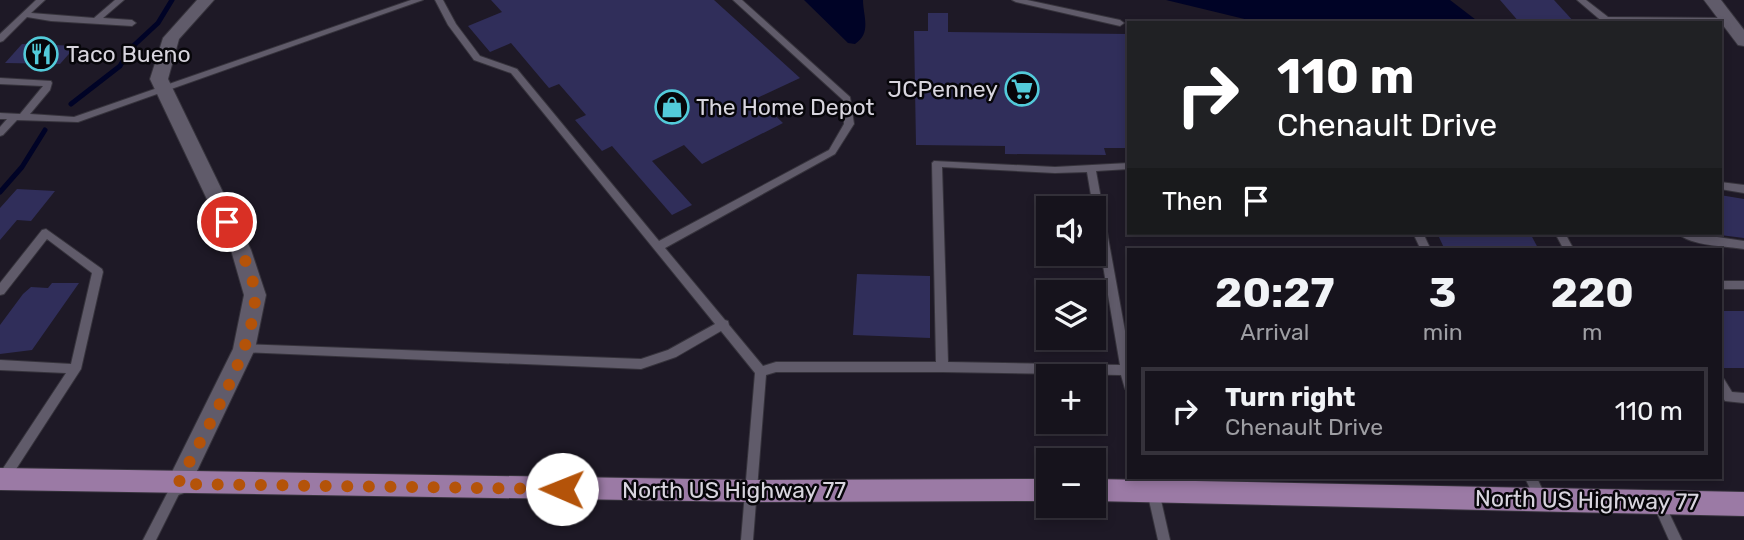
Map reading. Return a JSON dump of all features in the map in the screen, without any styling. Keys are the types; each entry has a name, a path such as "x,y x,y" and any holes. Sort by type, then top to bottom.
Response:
{"main road":[{"name":"North US Highway 77","path":"2,479 178,484 753,491 1036,491"},
{"name":"North US Highway 77","path":"1106,489 1151,484 1536,488 1658,502 1744,505"}],"street":[{"path":"178,484 244,349 255,295 241,250 159,79 171,38 206,0"},
{"path":"1712,0 1744,41"}],"lane":[{"path":"0,39 41,0"},
{"path":"98,18 120,0"},
{"path":"0,116 75,120 419,0"},
{"path":"439,0 452,24 477,58 514,71 761,372 747,540"},
{"path":"659,246 832,152 849,124 847,99 737,0"},
{"path":"1016,0 1119,23"},
{"path":"1581,0 1608,21"},
{"path":"25,14 41,18 98,18 132,23"},
{"path":"1628,21 1677,21"},
{"path":"1722,21 1728,21"},
{"path":"0,81 48,83 47,88 0,133"},
{"path":"942,367 937,163 1055,170 1127,166"},
{"path":"761,372 776,366 1127,370 1091,169"},
{"path":"1722,186 1744,189"},
{"path":"0,291 46,233 98,272 75,369 2,479"},
{"path":"1686,235 1744,244"},
{"path":"1722,285 1744,285"},
{"path":"244,349 641,364 672,354 724,324"},
{"path":"0,365 75,369"},
{"path":"1722,385 1729,397 1744,398"},
{"path":"149,540 178,484"},
{"path":"1151,484 1164,540"},
{"path":"1658,502 1676,540"}],"water":[{"path":"804,0 863,0 865,29 860,40 855,44 848,43"},
{"path":"1166,0 1450,0 1477,21 1253,21"}],"building":[{"name":"The Home Depot","path":"491,0 714,0 800,78 757,98 783,123 702,164 684,145 652,161 692,205 672,215 612,146 602,151 575,120 586,115 559,84 549,88 511,43 490,52 468,26 502,12"},
{"path":"1500,0 1554,0 1573,21 1518,21"},
{"name":"JCPenney","path":"928,13 948,13 948,32 1127,34 1127,148 1104,148 1106,155 1005,154 1005,146 916,145 914,31 928,31"},
{"name":"Taco Bueno","path":"22,44 76,46 60,64 5,63"},
{"path":"17,189 55,191 31,221 17,220 0,240 0,208"},
{"path":"1722,195 1744,199 1744,238 1720,235"},
{"path":"1438,235 1531,235 1538,248 1444,248"},
{"path":"857,274 930,276 930,338 853,335"},
{"path":"52,283 79,283 32,350 0,354 0,325 31,287 48,288"},
{"path":"1722,311 1744,311 1744,368 1722,368"}],"waterway":[{"path":"71,104 120,66 130,49 158,23 172,0"},
{"path":"0,192 22,167 45,130"}],"place":[{"name":"Taco Bueno","path":"41,54"},
{"name":"JCPenney","path":"1022,89"},
{"name":"The Home Depot","path":"672,107"}],"route":[{"path":"227,222 241,250 255,295 248,339 178,484 562,489"}]}
